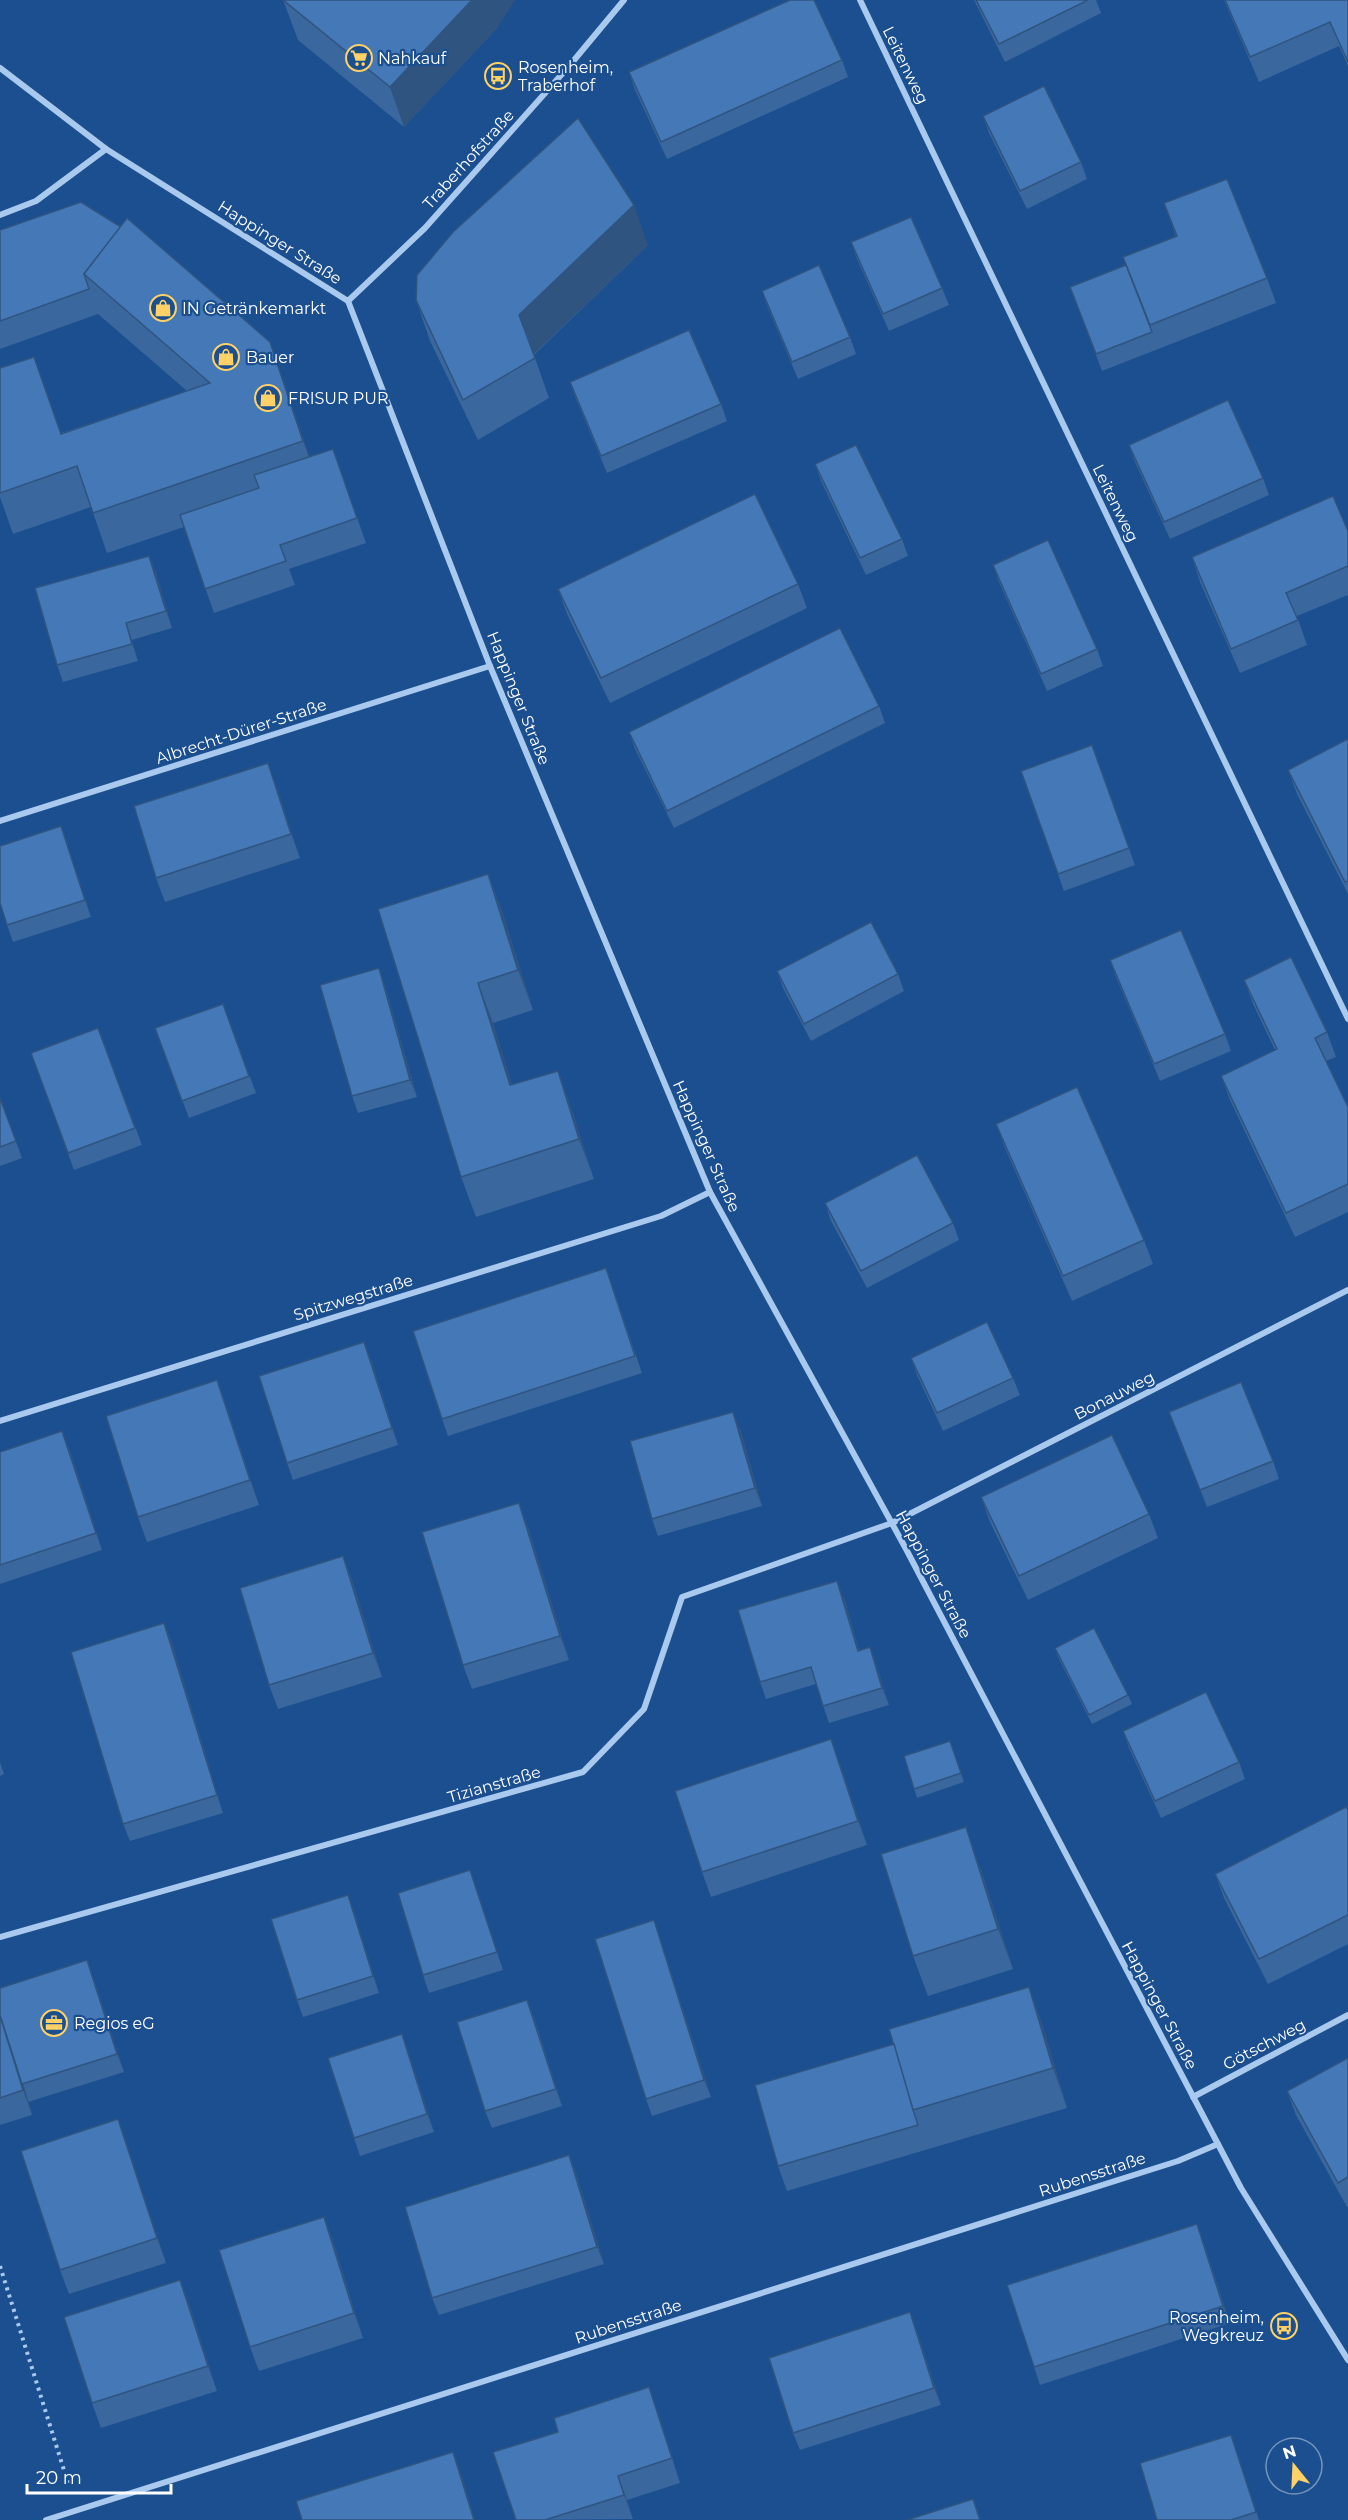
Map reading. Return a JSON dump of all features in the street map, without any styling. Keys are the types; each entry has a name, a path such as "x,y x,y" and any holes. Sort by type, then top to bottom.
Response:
{"street":[{"name":"Traberhofstraße","path":"348,301 412,242 563,73 624,0"},
{"name":"Leitenweg","path":"860,0 1348,1019"},
{"name":"Happinger Straße","path":"0,68 106,149 348,301 490,666 710,1191 892,1523 1247,2198 1348,2360"},
{"path":"0,215 36,201 106,149"},
{"name":"Albrecht-Dürer-Straße","path":"0,821 490,666"},
{"name":"Spitzwegstraße","path":"0,1421 661,1216 710,1191"},
{"name":"Bonauweg","path":"892,1523 1348,1290"},
{"name":"Tizianstraße","path":"0,1937 584,1772 644,1709 682,1597 892,1523"},
{"name":"Götschweg","path":"1193,2097 1348,2015"},
{"name":"Rubensstraße","path":"46,2520 1178,2161 1218,2144"}],"path":[{"path":"0,2266 77,2510"}],"building":[{"path":"283,0 472,0 390,87"},
{"path":"790,0 814,0 842,60 661,142 629,72"},
{"path":"976,0 1088,0 999,44"},
{"path":"1225,0 1348,0 1348,62 1330,22 1250,57"},
{"path":"1044,86 1081,162 1020,191 983,116"},
{"path":"578,118 634,205 519,315 535,358 463,400 416,300 417,275 453,232"},
{"path":"1227,179 1267,278 1150,325 1123,257 1177,236 1164,203"},
{"path":"81,202 121,227 84,274 89,289 0,321 0,230"},
{"path":"911,217 942,288 883,314 851,242"},
{"path":"127,218 270,342 303,441 93,513 77,466 0,493 0,368 34,357 61,434 210,383 84,274"},
{"path":"819,265 850,337 792,362 762,291"},
{"path":"1126,265 1152,332 1096,354 1070,287"},
{"path":"689,330 721,404 601,456 570,382"},
{"path":"1228,400 1263,478 1164,522 1129,445"},
{"path":"856,445 902,539 860,558 815,464"},
{"path":"333,449 357,518 280,545 286,561 205,589 180,515 259,488 254,475"},
{"path":"755,494 798,584 601,678 558,589"},
{"path":"1333,496 1348,531 1348,566 1286,593 1298,620 1231,649 1192,557"},
{"path":"1048,540 1097,649 1041,674 993,565"},
{"path":"149,556 166,611 126,623 132,644 57,665 35,588"},
{"path":"840,628 879,706 667,811 629,732"},
{"path":"1348,739 1348,881 1345,882 1288,770"},
{"path":"1092,745 1129,848 1058,874 1021,771"},
{"path":"268,763 291,834 156,878 134,806"},
{"path":"61,826 85,900 7,925 0,903 0,846"},
{"path":"488,874 518,970 478,983 510,1085 558,1071 579,1139 461,1177 378,909"},
{"path":"871,922 898,974 804,1024 777,971"},
{"path":"1181,930 1225,1034 1154,1064 1110,960"},
{"path":"1291,957 1327,1032 1315,1038 1348,1107 1348,1184 1286,1213 1221,1076 1277,1049 1244,980"},
{"path":"379,968 410,1080 352,1096 320,985"},
{"path":"223,1004 249,1076 182,1101 155,1028"},
{"path":"98,1028 135,1128 68,1153 31,1053"},
{"path":"1077,1087 1144,1240 1063,1276 996,1124"},
{"path":"0,1098 16,1141 0,1147"},
{"path":"917,1155 953,1223 861,1271 825,1203"},
{"path":"606,1268 635,1356 442,1419 413,1331"},
{"path":"987,1322 1013,1378 937,1413 911,1358"},
{"path":"364,1342 392,1428 287,1463 259,1376"},
{"path":"217,1380 250,1480 138,1517 106,1416"},
{"path":"1241,1382 1273,1461 1200,1490 1169,1412"},
{"path":"733,1412 755,1488 652,1519 630,1441"},
{"path":"62,1431 96,1533 0,1565 0,1452"},
{"path":"1112,1435 1149,1514 1019,1576 981,1497"},
{"path":"519,1503 560,1636 463,1665 422,1532"},
{"path":"343,1556 373,1653 269,1685 240,1588"},
{"path":"837,1581 858,1651 870,1647 882,1688 823,1706 811,1667 760,1682 738,1610"},
{"path":"164,1623 217,1795 123,1824 71,1652"},
{"path":"1094,1628 1128,1695 1089,1715 1055,1648"},
{"path":"1206,1692 1239,1762 1155,1801 1123,1731"},
{"path":"831,1739 858,1821 702,1872 675,1791"},
{"path":"950,1741 961,1773 914,1789 904,1756"},
{"path":"1346,1807 1348,1810 1348,1915 1259,1959 1215,1874"},
{"path":"966,1827 998,1929 913,1956 881,1854"},
{"path":"470,1870 497,1952 423,1975 398,1893"},
{"path":"348,1895 373,1976 297,2000 271,1919"},
{"path":"654,1920 704,2080 646,2099 595,1939"},
{"path":"87,1960 117,2054 22,2084 0,2015 0,1988"},
{"path":"1029,1987 1053,2068 913,2110 889,2029"},
{"path":"527,2000 556,2089 485,2111 457,2022"},
{"path":"0,2016 23,2090 0,2098"},
{"path":"402,2034 427,2114 354,2138 328,2058"},
{"path":"894,2044 918,2125 778,2166 755,2085"},
{"path":"1348,2058 1348,2177 1338,2183 1287,2091"},
{"path":"118,2119 157,2238 60,2270 21,2151"},
{"path":"569,2155 597,2247 432,2298 405,2207"},
{"path":"324,2217 354,2313 250,2347 219,2250"},
{"path":"1197,2224 1223,2306 1034,2367 1007,2285"},
{"path":"180,2280 208,2366 92,2403 64,2317"},
{"path":"910,2312 934,2388 793,2433 769,2358"},
{"path":"649,2387 672,2458 618,2476 624,2495 545,2520 516,2520 493,2452 558,2432 554,2418"},
{"path":"1231,2435 1256,2512 1231,2520 1157,2520 1140,2463"},
{"path":"453,2452 474,2520 302,2520 296,2501"},
{"path":"973,2499 980,2520 907,2520"}],"place":[{"name":"Nahkauf","path":"359,58"},
{"name":"Rosenheim, Traberhof","path":"498,76"},
{"name":"IN Getränkemarkt","path":"163,308"},
{"name":"Bauer","path":"226,357"},
{"name":"FRISUR PUR","path":"268,398"},
{"name":"Regios eG","path":"54,2023"},
{"name":"Rosenheim, Wegkreuz","path":"1284,2326"}]}
